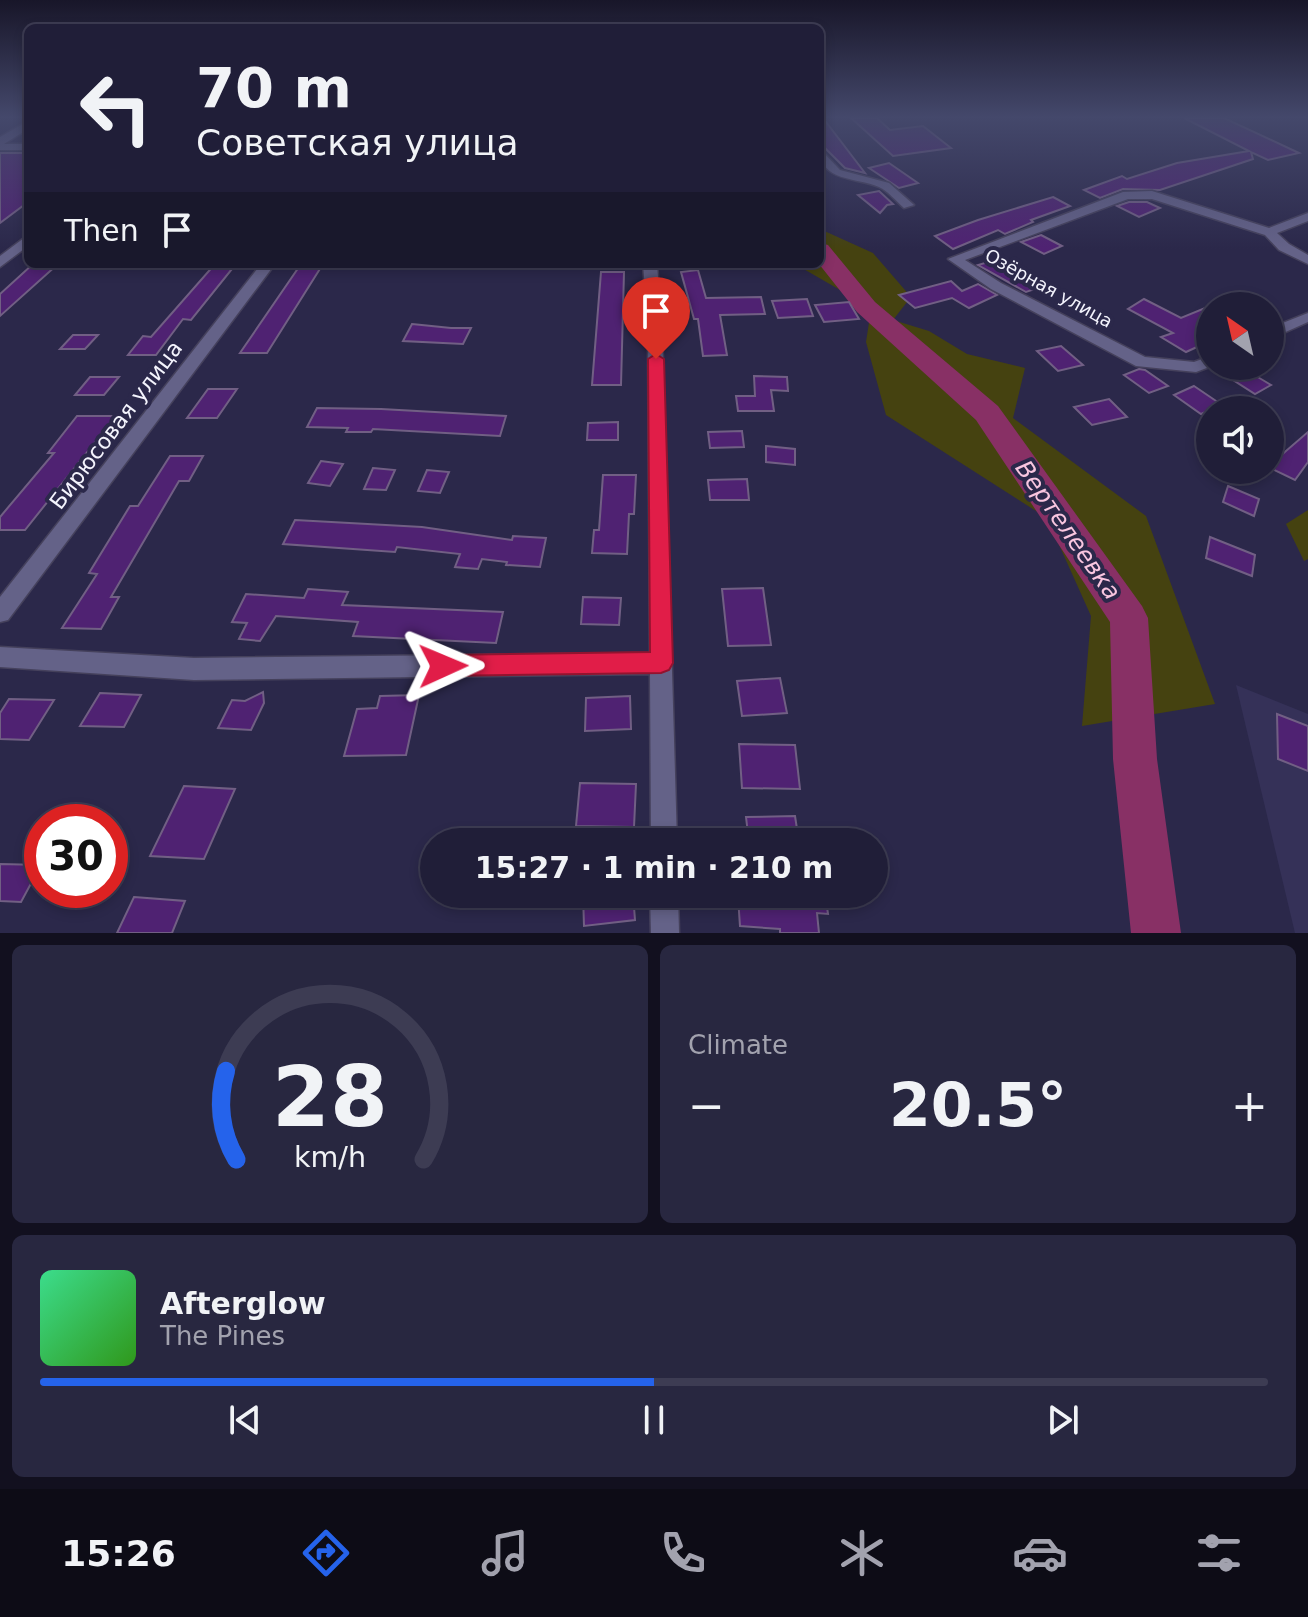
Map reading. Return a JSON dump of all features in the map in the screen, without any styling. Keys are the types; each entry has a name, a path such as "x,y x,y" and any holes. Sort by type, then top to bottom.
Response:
{"street":[{"path":"828,162 836,172 885,185 908,205"},
{"name":"Озёрная улица","path":"1196,367 1142,362 996,286 955,259 1127,195 1152,195 1269,232 1284,247 1308,260"},
{"path":"1269,232 1308,217"},
{"path":"0,263 24,242"},
{"name":"Бирюсовая улица","path":"0,613 265,268"},
{"path":"650,268 655,329 664,828"},
{"path":"1284,328 1308,317"},
{"path":"0,657 194,669 661,663"},
{"path":"664,908 665,933"}],"shaded area":[{"path":"824,231 873,253 911,297 893,320 929,331 967,354 1025,368 1013,418 1146,516 1215,704 1082,726 1091,616 1047,518 886,415 866,342 870,316 847,294 802,268 824,268"},
{"path":"1308,510 1308,559 1304,561 1286,524"},
{"path":"1236,685 1308,714 1308,933 1295,933"}],"building":[{"path":"0,162 24,162 24,205 0,223"},
{"path":"839,162 856,162 865,173 845,168"},
{"path":"1245,162 1160,190 1123,189 1100,198 1084,190 1122,176 1127,179 1177,163"},
{"path":"889,163 918,183 899,188 869,168"},
{"path":"879,191 893,204 887,205 880,213 858,195"},
{"path":"1053,197 1070,206 1031,220 1033,222 1005,234 998,230 953,249 935,236 978,220"},
{"path":"1147,202 1160,208 1139,217 1117,206"},
{"path":"1041,235 1062,246 1044,254 1021,242"},
{"path":"995,260 1038,288 1026,292 978,265"},
{"path":"29,268 54,268 0,316 0,294"},
{"path":"211,268 233,268 191,320 183,319 156,355 128,355 143,336 151,337"},
{"path":"298,268 320,268 267,353 240,353"},
{"path":"698,270 706,298 761,297 765,314 720,315 727,355 703,356 698,319 694,319 681,272"},
{"path":"601,272 624,272 621,385 592,385"},
{"path":"951,281 962,291 978,284 997,295 969,308 952,298 915,308 899,295"},
{"path":"807,299 813,316 778,318 772,301"},
{"path":"1144,299 1181,318 1196,312 1196,347 1186,352 1161,337 1173,333 1128,309"},
{"path":"849,302 859,319 824,322 815,305"},
{"path":"412,324 471,328 463,344 403,341"},
{"path":"73,335 98,335 85,349 60,349"},
{"path":"1061,346 1083,365 1058,371 1037,351"},
{"path":"1139,369 1168,386 1149,393 1124,375"},
{"path":"754,376 787,377 788,391 771,390 774,411 738,411 736,396 755,396"},
{"path":"90,377 119,377 104,395 75,395"},
{"path":"1233,380 1263,380 1271,385 1255,394"},
{"path":"1194,386 1209,396 1196,396 1196,410 1174,395"},
{"path":"208,389 237,389 217,418 187,418"},
{"path":"1109,399 1127,417 1092,425 1074,407"},
{"path":"317,408 506,416 500,436 373,429 371,432 346,432 348,428 307,427"},
{"path":"77,416 116,416 25,530 0,530 0,517 54,453 48,453"},
{"path":"618,422 618,440 587,440 588,423"},
{"path":"742,431 744,447 710,448 708,432"},
{"path":"1308,432 1308,462 1295,480 1284,475 1284,453"},
{"path":"766,446 795,449 795,465 766,462"},
{"path":"170,456 203,456 189,481 179,481 111,597 119,597 101,629 62,628 97,574 89,573 130,506 138,506"},
{"path":"321,461 343,464 330,486 308,483"},
{"path":"373,468 395,470 386,490 364,489"},
{"path":"427,470 449,472 440,493 418,491"},
{"path":"603,475 636,475 634,514 629,514 627,554 592,553 594,530 599,530"},
{"path":"747,479 749,500 710,500 708,480"},
{"path":"1228,486 1259,499 1254,516 1223,502"},
{"path":"295,520 422,527 512,540 513,536 546,538 540,567 506,565 507,562 482,559 478,569 455,567 460,554 397,547 395,552 283,544"},
{"path":"1210,537 1255,555 1252,576 1206,558"},
{"path":"763,588 771,645 728,646 722,589"},
{"path":"308,589 348,592 342,605 503,612 496,643 353,636 358,622 276,616 260,641 239,639 247,623 232,622 246,594 304,598"},
{"path":"583,597 621,598 619,625 581,624"},
{"path":"780,678 787,713 742,716 737,681"},
{"path":"263,692 264,703 251,730 218,728 232,700 245,701"},
{"path":"100,693 141,695 124,727 80,726"},
{"path":"419,695 406,755 344,756 357,709 377,708 380,696"},
{"path":"630,696 631,729 585,731 586,698"},
{"path":"9,699 54,700 29,740 0,739 0,713"},
{"path":"1277,714 1308,726 1308,771 1278,759"},
{"path":"739,744 795,745 800,789 742,788"},
{"path":"580,783 636,784 634,827 576,826"},
{"path":"184,786 235,789 204,859 150,856"},
{"path":"795,816 797,828 747,828 746,817"},
{"path":"0,864 24,865 24,896 21,902 0,901"},
{"path":"134,897 185,901 172,933 117,933"},
{"path":"583,908 634,908 635,920 584,926"},
{"path":"739,908 827,908 828,914 817,913 819,933 780,933 780,929 740,926"}],"waterway":[{"name":"Вертелеевка","path":"824,255 866,307 987,413 1129,618 1135,759 1156,933"}],"route":[{"path":"443,666 661,663 656,359"}]}
